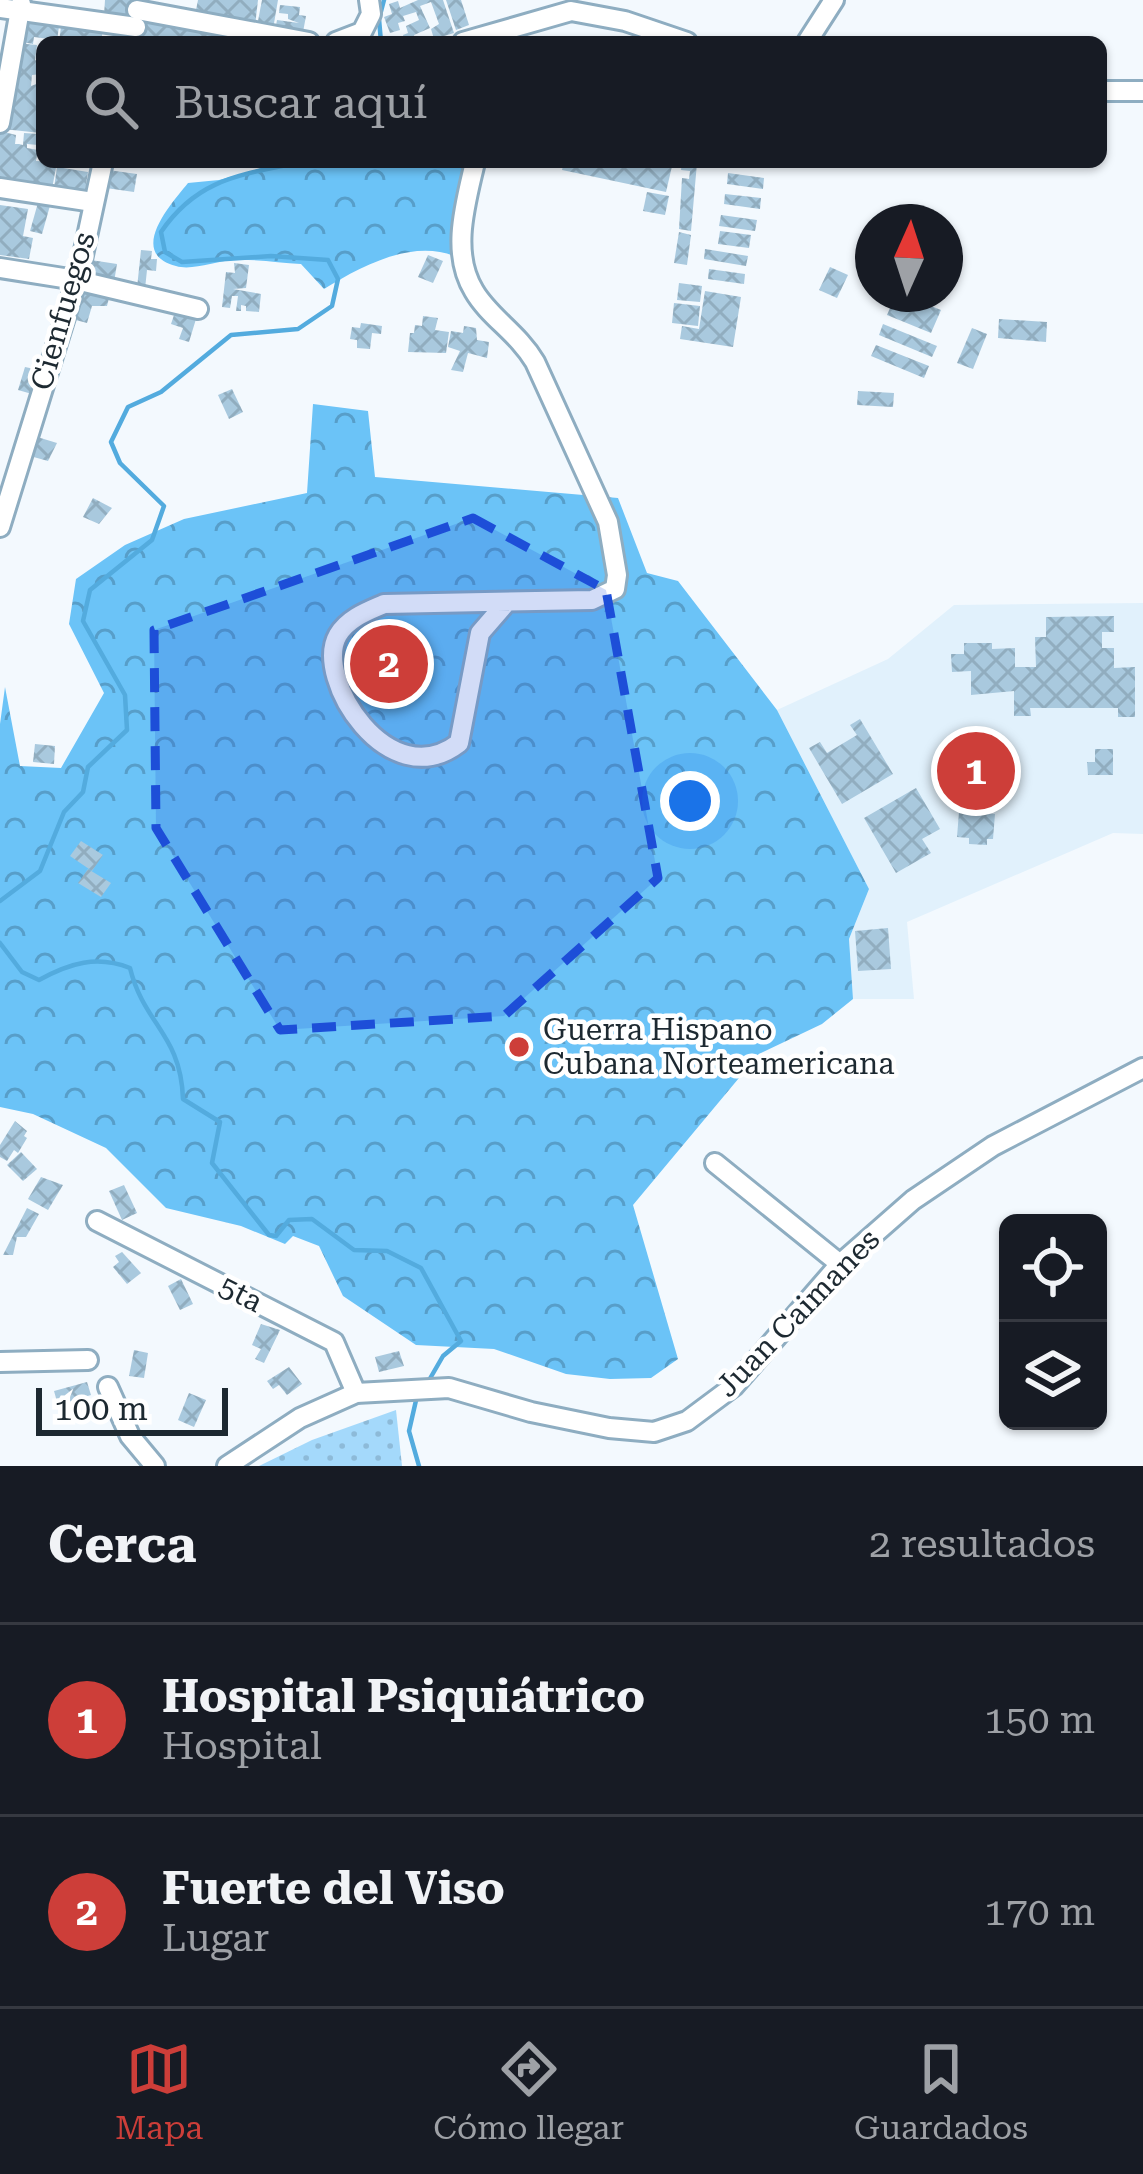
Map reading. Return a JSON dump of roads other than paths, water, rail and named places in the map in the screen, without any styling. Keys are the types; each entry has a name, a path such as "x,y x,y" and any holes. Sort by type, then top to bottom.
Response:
{"street":[{"path":"352,36 362,32 371,14 369,0"},
{"path":"811,36 834,0"},
{"path":"0,123 14,7 262,36"},
{"path":"506,34 571,11 590,12 668,36"},
{"path":"1107,91 1143,91"},
{"name":"Cienfuegos","path":"0,527 10,454 76,280 102,168"},
{"path":"474,168 461,239 473,291 523,341 535,362 608,522 615,589 606,596 506,603 385,604 345,626 333,648 335,671 350,705 374,738 399,756 412,758 448,752 459,743 480,633 506,603"},
{"path":"0,188 93,202"},
{"path":"0,268 76,280 198,309"},
{"name":"Juan Caimanes","path":"226,1466 300,1418 356,1394 449,1388 530,1412 654,1432 688,1421 734,1386 840,1264 913,1200 994,1145 1143,1068"},
{"path":"715,1163 840,1264"},
{"name":"5ta","path":"97,1221 334,1342 356,1394"},
{"path":"0,1363 88,1360"},
{"path":"107,1387 130,1436 155,1466"}],"waterway":[{"path":"380,36 384,0"},
{"path":"0,901 40,871 64,812 83,792 88,767 127,730 125,695 83,621 90,590 152,540 164,506 120,463 111,442 128,407 161,392 231,335 298,329 332,306 338,279 328,260 271,256 182,262 165,252 161,232 190,200 222,182 275,168"},
{"path":"0,943 22,972 39,980 84,963 130,968 176,1059 183,1099 220,1122 212,1163 269,1235 276,1236 289,1220 312,1219 354,1250 387,1251 421,1268 461,1341 443,1356 428,1382"},
{"path":"417,1396 409,1431 419,1466"}],"place":[{"name":"Fuerte del Viso","path":"389,664"},
{"name":"Hospital Psiquiátrico","path":"976,771"},
{"name":"Guerra Hispano Cubana Norteamericana","path":"519,1047"}]}
